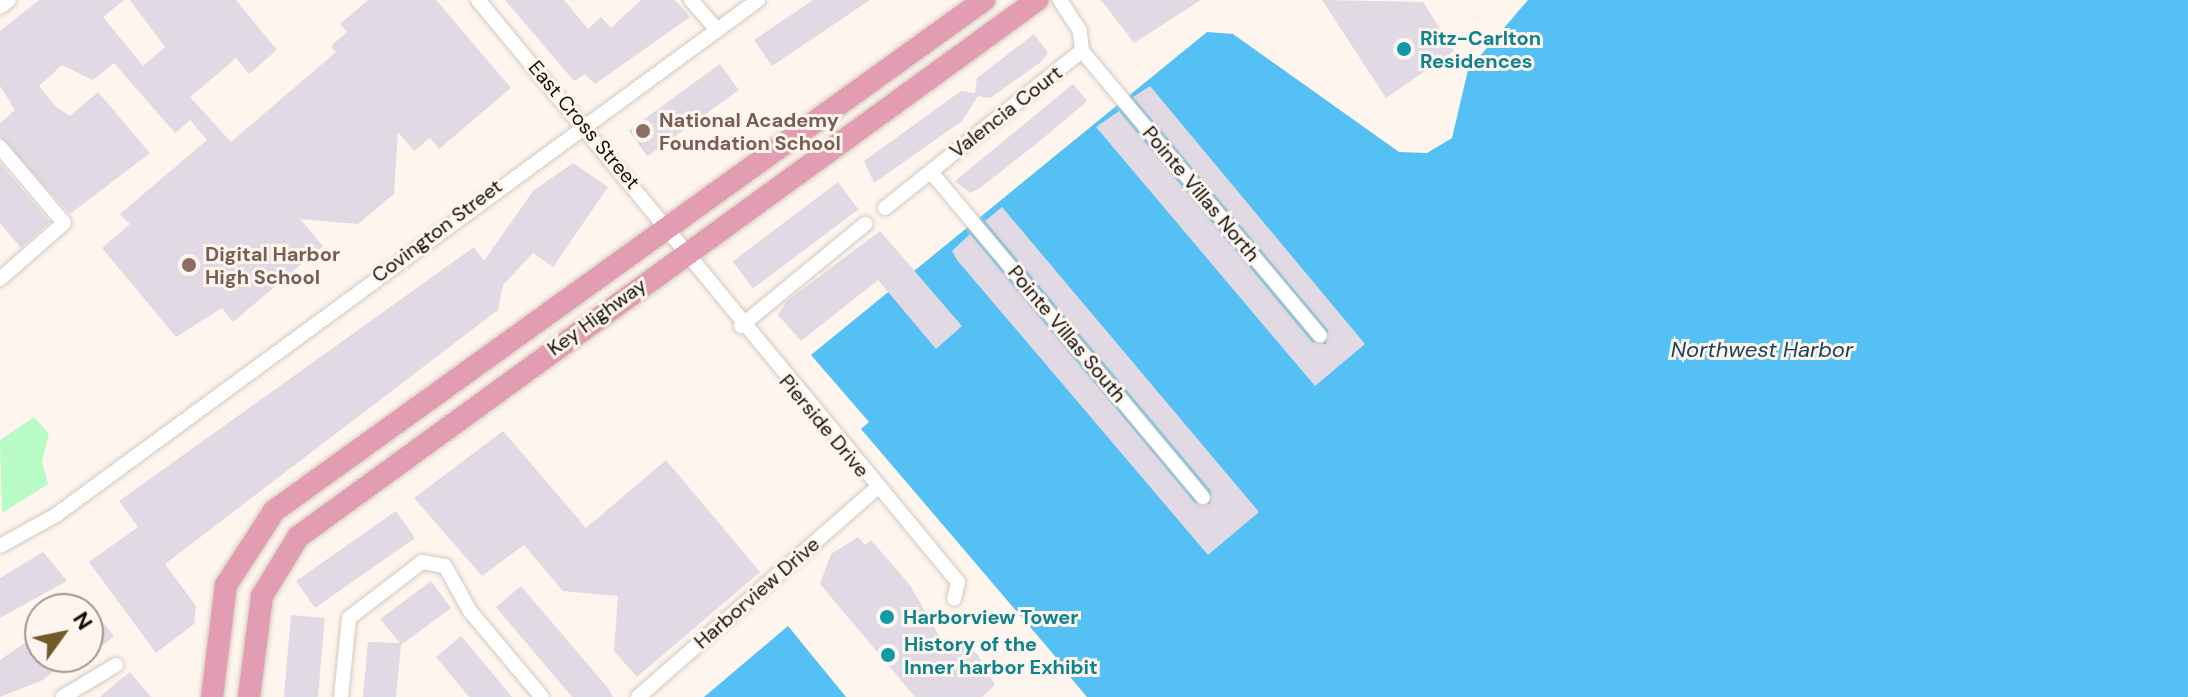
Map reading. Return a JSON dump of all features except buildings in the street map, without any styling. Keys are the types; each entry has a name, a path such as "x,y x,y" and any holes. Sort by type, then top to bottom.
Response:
{"main road":[{"name":"Key Highway","path":"212,697 226,585 274,511 984,0"},
{"name":"Key Highway","path":"249,697 262,596 298,537 1037,0"}],"street":[{"path":"0,7 9,0"},
{"name":"East Cross Street","path":"478,0 583,123 684,254"},
{"path":"691,0 716,29"},
{"name":"Covington Street","path":"0,546 68,506 583,123 758,0"},
{"name":"Valencia Court","path":"885,208 1082,51 1060,0"},
{"name":"Pointe Villas North","path":"1082,51 1320,336"},
{"path":"0,147 64,223 0,279"},
{"name":"Pointe Villas South","path":"931,172 1203,497"},
{"path":"741,326 865,224"},
{"name":"Pierside Drive","path":"684,254 876,489 958,582 954,599"},
{"name":"Harborview Drive","path":"638,697 876,489"},
{"path":"341,697 349,618 422,562 445,566 470,611 542,697"},
{"path":"63,697 116,665"}],"green space":[{"path":"34,417 49,434 42,462 48,484 2,513 0,440"}],"water":[{"name":"Northwest Harbor","path":"1528,0 2188,0 2188,697 1048,697 1071,675 861,429 869,422 811,355 1207,32 1233,34 1399,152 1427,153 1452,138 1468,70"},
{"path":"788,626 846,697 704,697"}],"pier":[{"path":"1049,652 1087,697 1044,697 1066,675"}],"place":[{"name":"Ritz-Carlton Residences","path":"1404,49"},
{"name":"National Academy Foundation School","path":"643,131"},
{"name":"Digital Harbor High School","path":"189,265"},
{"name":"Harborview Tower","path":"887,617"},
{"name":"History of the Inner harbor Exhibit","path":"888,655"}]}
